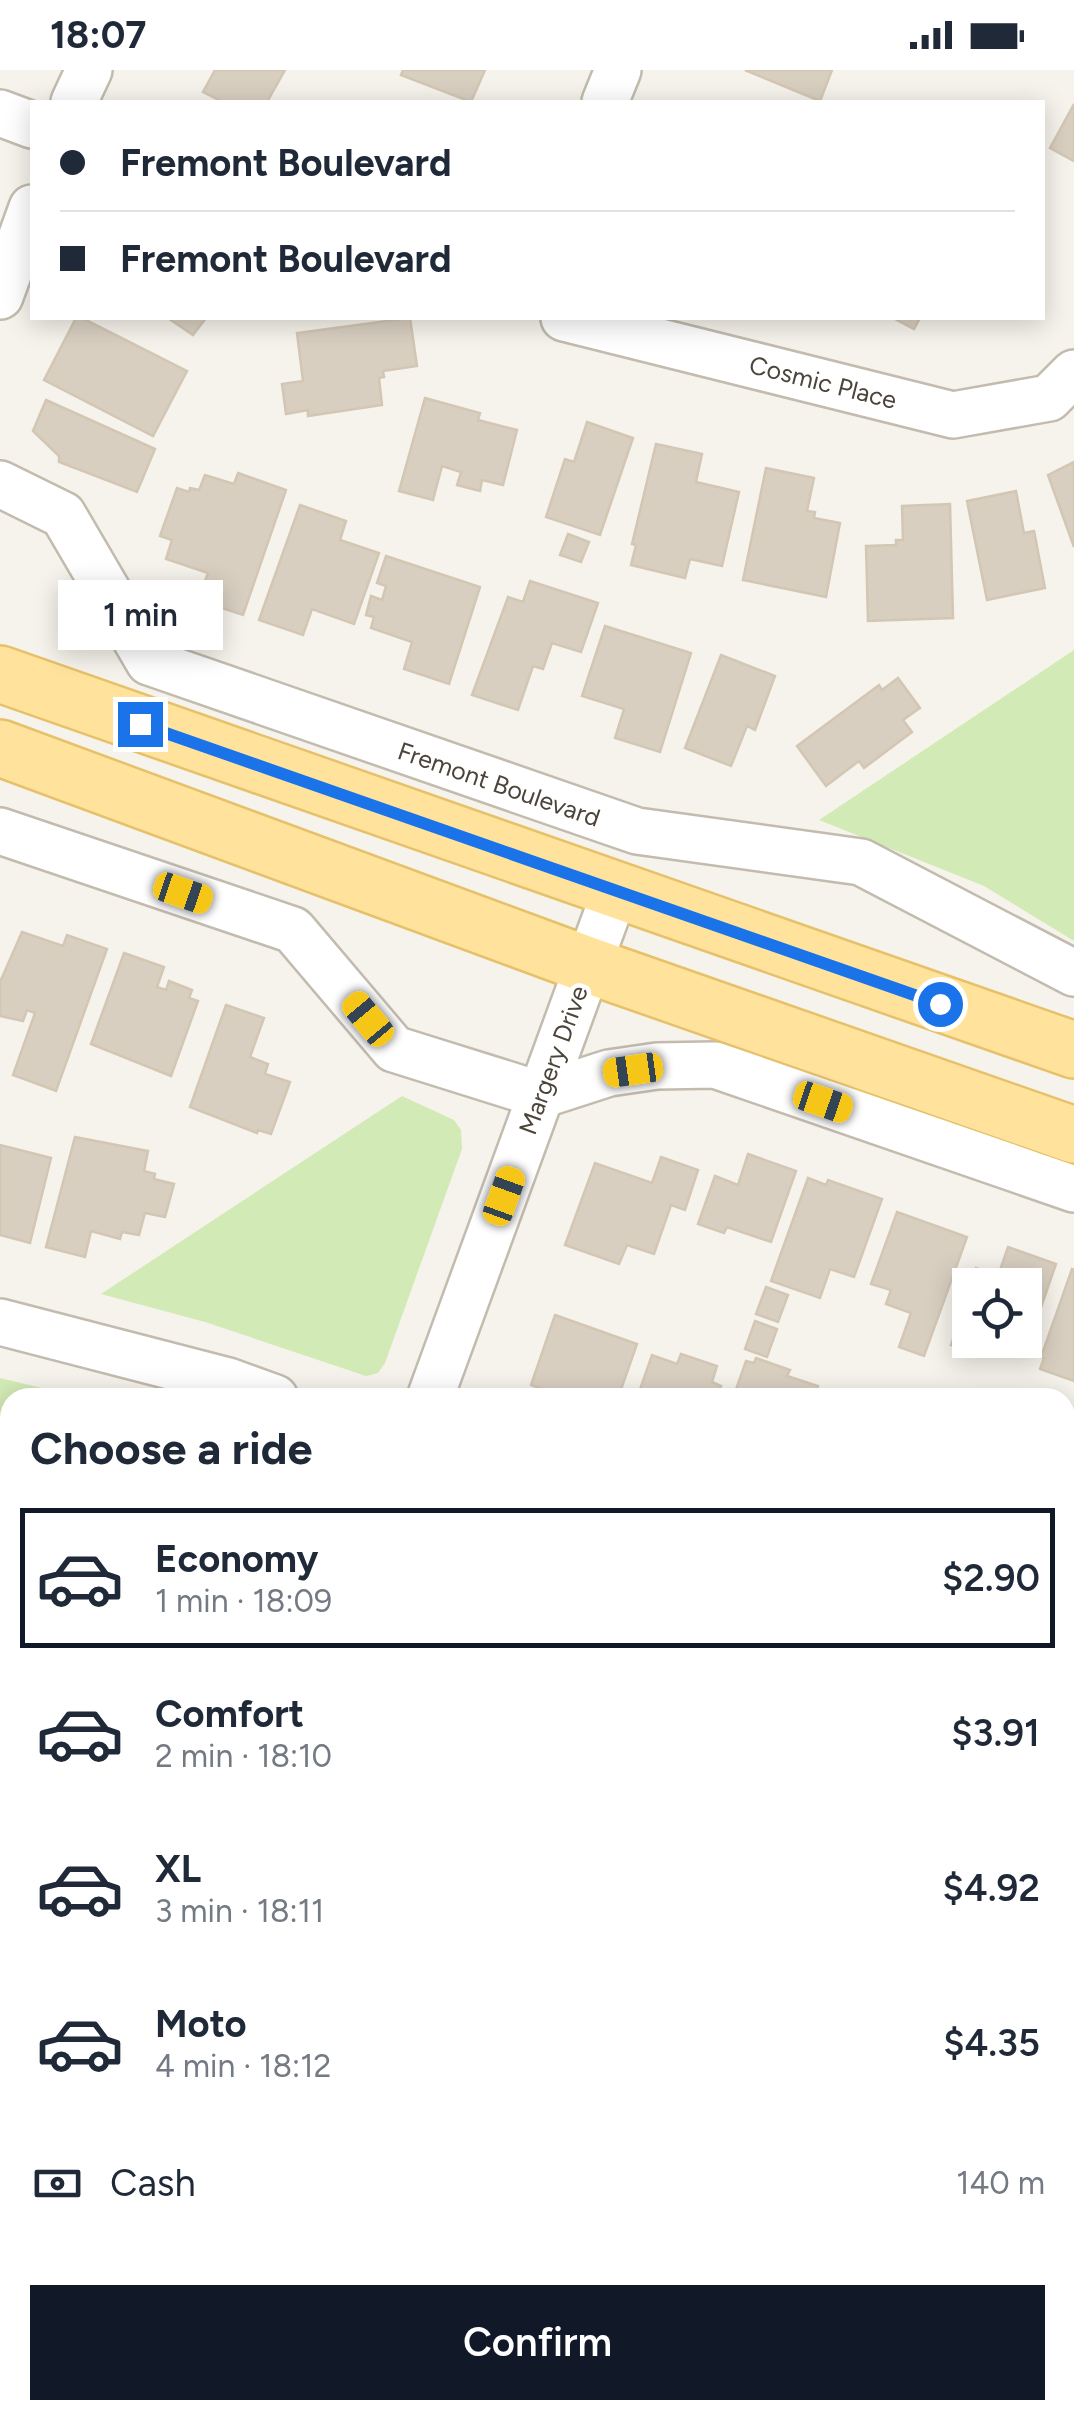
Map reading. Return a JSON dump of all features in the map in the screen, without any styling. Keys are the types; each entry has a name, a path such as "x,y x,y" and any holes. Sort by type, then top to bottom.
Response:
{"main road":[{"path":"0,674 1074,1050"},
{"path":"0,748 588,965 1074,1135"}],"street":[{"path":"75,100 89,70"},
{"path":"606,100 618,70"},
{"path":"0,113 30,124"},
{"path":"0,296 30,214"},
{"name":"Cosmic Place","path":"572,320 953,415 1049,398 1074,373"},
{"name":"Fremont Boulevard","path":"0,484 64,515 148,662 637,831 861,862 1074,973"},
{"path":"0,831 293,930 394,1049 541,1095 609,1073 657,1066 715,1065 1074,1189"},
{"name":"Margery Drive","path":"434,1388 615,892"},
{"path":"0,1322 247,1388"}],"green space":[{"path":"1074,650 1074,941 984,886 819,820"},
{"path":"402,1096 454,1120 461,1130 462,1149 385,1363 378,1373 366,1376 205,1322 101,1294"},
{"path":"0,1378 42,1388 0,1388"}],"building":[{"path":"215,70 285,70 268,100 219,100 203,92"},
{"path":"403,70 485,70 472,100 401,75"},
{"path":"745,70 832,70 818,100"},
{"path":"1074,104 1074,161 1050,148"},
{"path":"75,320 86,320 187,371 153,436 44,380"},
{"path":"171,320 204,320 193,335"},
{"path":"410,320 417,366 383,371 384,377 379,378 382,405 308,416 308,410 286,414 282,384 303,381 297,333"},
{"path":"897,320 919,320 914,329"},
{"path":"425,398 480,413 478,420 517,430 503,485 482,480 480,491 457,485 461,472 442,466 433,500 399,491"},
{"path":"46,400 155,449 137,492 59,462 59,456 33,431"},
{"path":"587,422 633,438 600,535 546,517 565,459 574,462"},
{"path":"656,444 702,454 696,482 739,492 722,566 690,559 685,578 631,565 636,545 632,544"},
{"path":"1074,462 1074,547 1048,475"},
{"path":"766,468 814,478 807,511 815,512 814,518 840,523 826,597 743,580"},
{"path":"238,473 286,490 243,615 198,600 208,573 166,559 172,540 160,536 177,488 199,490 205,475 234,484"},
{"path":"1016,491 1024,533 1034,531 1045,588 987,600 967,501"},
{"path":"950,504 953,618 868,621 866,546 896,545 896,540 903,540 902,506"},
{"path":"300,505 346,521 340,540 379,553 354,624 312,609 303,635 259,620"},
{"path":"568,534 589,542 581,562 560,555"},
{"path":"386,556 480,587 449,684 404,669 412,642 371,628 374,617 366,615 371,596 382,600 386,586 377,583"},
{"path":"530,581 598,603 581,652 552,643 543,669 533,666 518,710 472,695 508,597 523,602"},
{"path":"605,626 691,653 660,752 615,738 624,709 582,696"},
{"path":"721,655 775,676 755,730 747,726 731,766 685,748"},
{"path":"898,678 920,708 903,720 912,732 864,768 859,761 826,786 797,746 879,685 882,690"},
{"path":"22,932 63,946 67,935 107,949 56,1091 13,1075 35,1013 27,1010 23,1021 0,1016 0,982"},
{"path":"124,953 164,967 157,987 166,990 169,981 192,990 189,998 198,1001 171,1076 91,1044"},
{"path":"226,1005 264,1018 250,1057 268,1064 265,1074 290,1082 271,1134 258,1130 257,1133 190,1107"},
{"path":"75,1137 148,1151 144,1171 155,1174 154,1179 174,1184 165,1217 145,1213 139,1235 122,1232 120,1239 91,1231 85,1257 46,1247"},
{"path":"0,1145 51,1158 30,1243 0,1235"},
{"path":"748,1154 796,1171 771,1242 727,1227 724,1233 698,1224 715,1176 738,1185"},
{"path":"661,1157 698,1170 685,1210 671,1205 654,1254 627,1245 619,1264 565,1245 595,1163 652,1183"},
{"path":"808,1178 826,1185 828,1180 882,1199 854,1277 830,1269 820,1298 771,1281"},
{"path":"897,1212 967,1237 956,1268 952,1268 952,1279 924,1356 899,1347 911,1313 886,1304 891,1290 871,1284"},
{"path":"1008,1247 1056,1264 1042,1304 1042,1268 1001,1268"},
{"path":"1072,1269 1074,1381 1040,1369"},
{"path":"766,1287 788,1295 778,1322 756,1314"},
{"path":"555,1315 637,1344 622,1388 531,1385"},
{"path":"755,1321 777,1329 767,1357 745,1349"},
{"path":"681,1354 717,1366 712,1382 720,1388 640,1388 652,1355 677,1364"},
{"path":"756,1358 790,1370 787,1376 817,1388 737,1388 746,1361 754,1363"}],"route":[{"path":"140,724 940,1004"}]}
